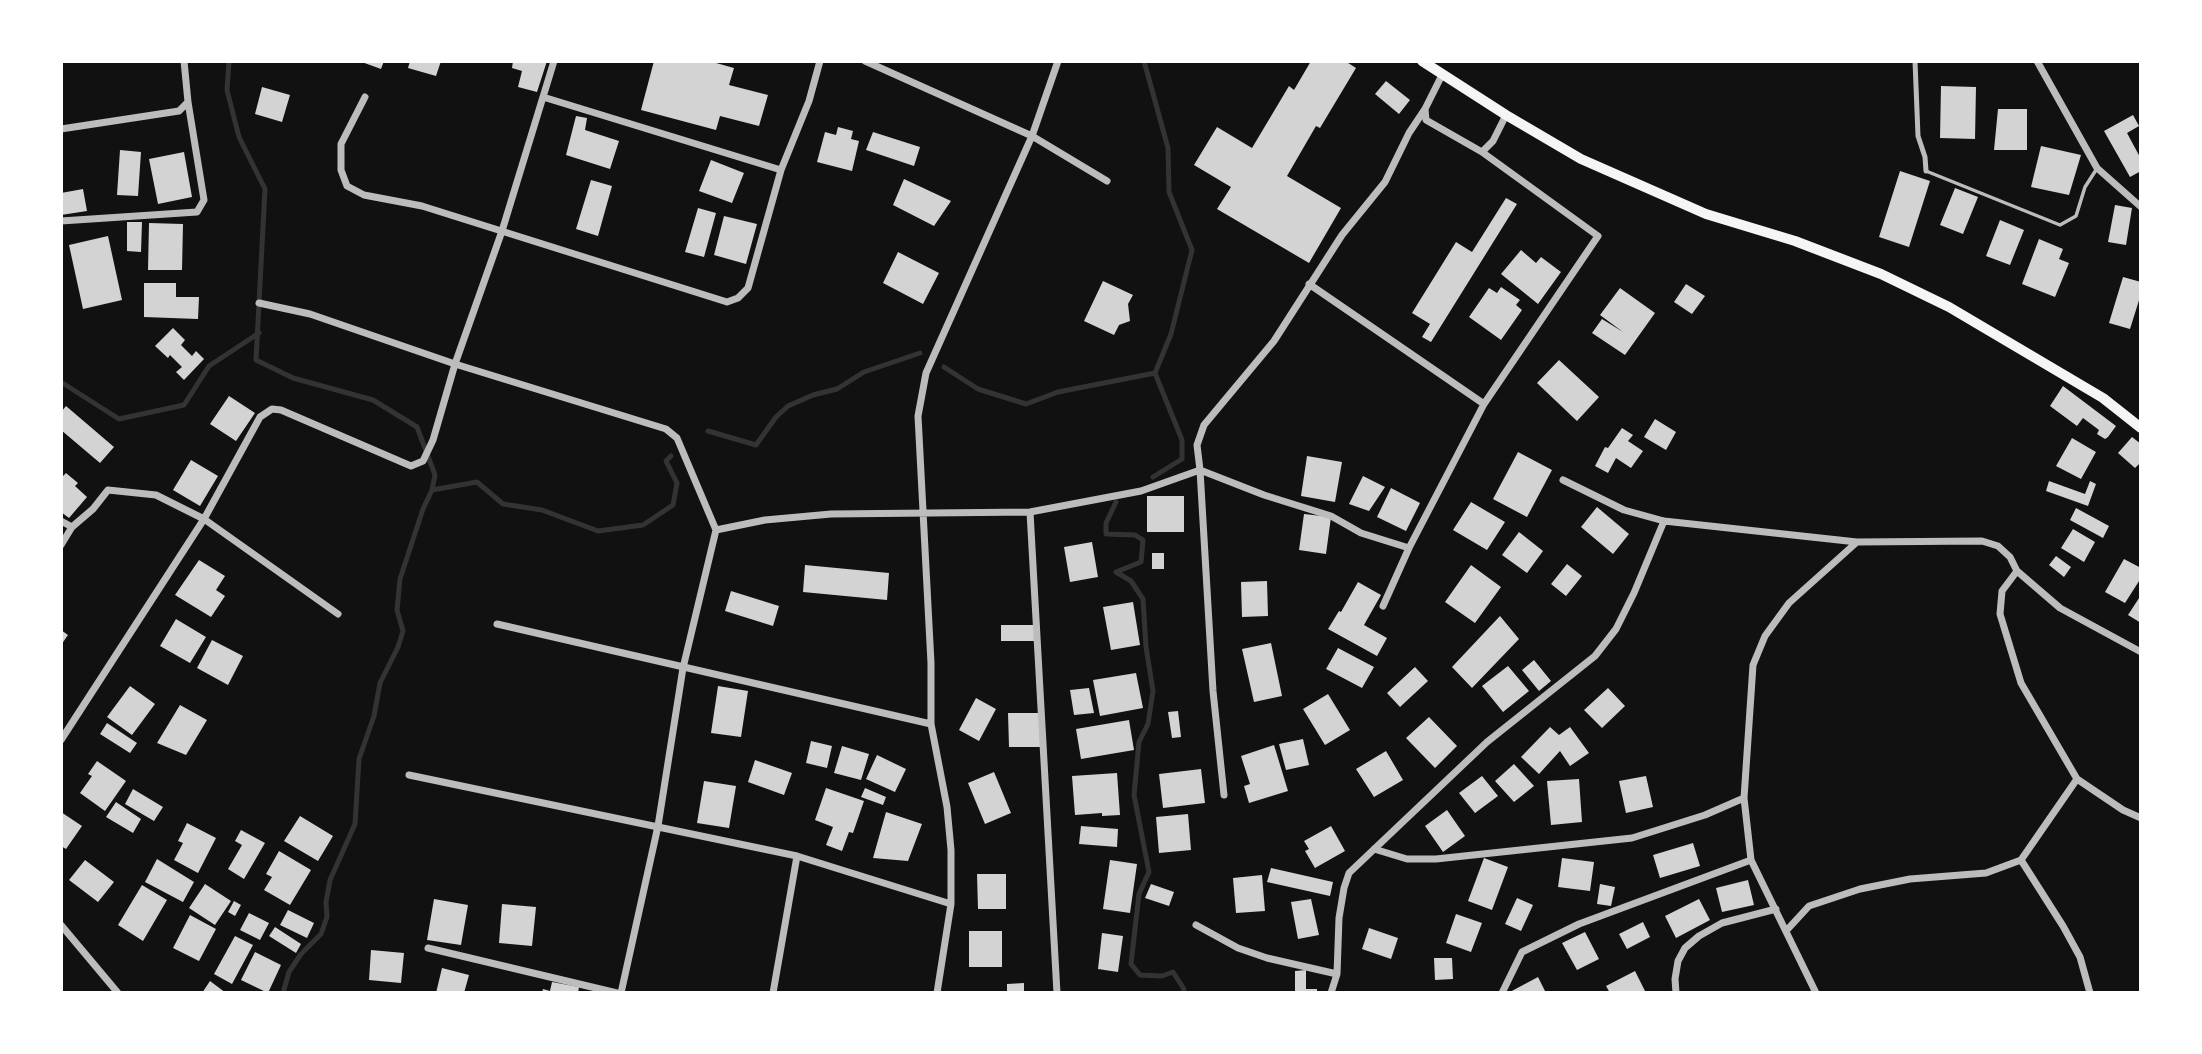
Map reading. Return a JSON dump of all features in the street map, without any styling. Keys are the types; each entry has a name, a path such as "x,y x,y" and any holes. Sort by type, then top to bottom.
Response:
{"highway":[{"path":"1422,61 1506,116 1581,159 1706,214 1795,241 1881,274 1949,307 2103,398 2141,428"}],"street":[{"path":"61,221 197,212 204,200 184,61"},
{"path":"61,740 204,519 260,417 272,410 282,410 411,466 419,465 423,461 433,440 455,364 502,231 554,61"},
{"path":"365,97 341,144 341,170 347,186 364,195 422,206 727,302 738,298 748,288 782,170 809,100 820,61"},
{"path":"865,61 1032,136 1107,181"},
{"path":"937,993 951,904 951,850 947,807 931,724 931,663 918,416 926,373 1032,136 1058,61"},
{"path":"1915,61 1918,136 1925,157 1926,171"},
{"path":"2037,61 2097,168 2141,207"},
{"path":"1224,795 1213,691 1197,445 1204,425 1274,341 1342,235 1385,182 1442,75"},
{"path":"543,97 782,170"},
{"path":"61,129 179,111 188,102"},
{"path":"1383,606 1409,548 1484,404 1598,236 1482,152 1426,121 1425,109"},
{"path":"1482,152 1493,141 1506,116"},
{"path":"1309,284 1484,404"},
{"path":"259,303 310,314 455,364 666,429 677,438 716,530 683,668 658,826 619,993 429,948"},
{"path":"716,530 765,520 831,514 1030,512 1141,491 1200,470 1264,495 1332,516 1361,533 1409,548"},
{"path":"1563,480 1624,510 1664,521 1857,542 1982,541 1998,546 2010,557 2018,571 2060,608 2141,652"},
{"path":"61,545 72,527 93,509 108,490 156,495 204,519 338,614"},
{"path":"1030,512 1057,993"},
{"path":"61,521 72,527"},
{"path":"1331,993 1337,974 1339,918 1349,873 1487,742 1595,656 1616,629 1664,521"},
{"path":"1816,993 1751,860 1744,798 1753,665 1765,636 1789,603 1857,542"},
{"path":"2018,571 2002,591 2000,614 2021,683 2077,779 2123,810 2141,818"},
{"path":"497,624 931,724"},
{"path":"409,775 797,856 951,904"},
{"path":"1786,931 1809,906 1860,889 1910,879 1986,873 2021,860 2077,779"},
{"path":"1374,849 1407,859 1436,859 1632,838 1705,815 1744,798"},
{"path":"773,993 797,856"},
{"path":"1502,993 1522,952 1579,924 1751,860"},
{"path":"2021,860 2080,957 2090,993"},
{"path":"1676,993 1678,961 1692,942 1722,923 1776,909"},
{"path":"61,925 118,993"},
{"path":"1196,925 1238,948 1267,958 1337,974"}],"lane":[{"path":"1926,171 2060,225 2076,216 2085,187 2097,168"}],"building":[{"path":"359,61 384,61 381,69"},
{"path":"410,61 441,61 436,76 408,68"},
{"path":"513,61 547,61 537,92 518,87 522,71 512,68"},
{"path":"654,61 709,61 734,68 729,85 768,95 759,126 720,116 716,130 641,110"},
{"path":"1311,61 1345,61 1356,68 1320,128 1316,126 1287,176 1341,208 1309,263 1217,209 1231,187 1194,165 1217,127 1252,148 1289,86 1294,90"},
{"path":"1386,81 1410,100 1399,114 1375,94"},
{"path":"1941,86 1976,87 1975,139 1940,138"},
{"path":"262,87 290,95 282,122 255,114"},
{"path":"1998,109 2027,109 2027,150 1994,150"},
{"path":"2133,115 2139,126 2127,133 2141,159 2141,171 2130,177 2104,131"},
{"path":"576,116 587,118 585,130 619,141 610,169 566,155"},
{"path":"838,127 853,131 851,139 859,141 852,171 817,162 825,132 836,135"},
{"path":"873,132 920,147 914,166 866,150"},
{"path":"2041,146 2081,155 2069,195 2031,187"},
{"path":"120,150 141,152 138,196 117,195"},
{"path":"184,152 192,197 158,204 149,159"},
{"path":"711,160 744,173 732,203 699,191"},
{"path":"1900,171 1930,181 1909,247 1879,237"},
{"path":"904,179 951,201 934,226 893,205"},
{"path":"591,180 612,186 598,236 576,229"},
{"path":"1955,188 1978,197 1963,234 1940,225"},
{"path":"83,189 87,211 61,215 61,193"},
{"path":"1506,198 1517,204 1431,342 1422,337 1430,324 1412,313 1456,242 1472,252"},
{"path":"2115,205 2132,208 2126,245 2108,242"},
{"path":"698,208 716,213 704,257 685,252"},
{"path":"724,216 757,224 746,264 714,255"},
{"path":"2000,220 2024,230 2010,265 1986,256"},
{"path":"127,222 142,222 141,252 127,251"},
{"path":"149,223 183,224 182,270 148,270"},
{"path":"108,236 122,300 83,309 69,245"},
{"path":"2039,239 2063,249 2059,259 2069,263 2055,297 2022,284"},
{"path":"1521,250 1536,263 1541,257 1561,272 1538,304 1501,274"},
{"path":"898,252 939,273 923,304 883,283"},
{"path":"2123,277 2141,282 2141,294 2130,329 2109,323"},
{"path":"1103,281 1133,295 1128,304 1130,321 1119,325 1114,335 1084,321"},
{"path":"144,283 176,283 176,297 199,297 198,319 144,317"},
{"path":"1686,284 1705,296 1692,314 1674,302"},
{"path":"1501,287 1520,300 1516,305 1522,310 1501,340 1469,317 1489,288 1497,293"},
{"path":"1620,288 1655,313 1625,355 1592,333 1602,319 1623,332 1600,315"},
{"path":"173,328 185,340 181,345 192,356 196,351 204,359 184,380 176,372 182,367 170,355 168,358 155,346"},
{"path":"1559,360 1599,397 1577,421 1537,383"},
{"path":"2063,386 2116,426 2108,437 2105,439 2097,434 2099,430 2083,418 2077,426 2050,406"},
{"path":"229,396 255,413 236,441 210,424"},
{"path":"66,406 114,447 100,463 61,430 61,412"},
{"path":"1655,419 1676,432 1666,450 1644,437"},
{"path":"1622,428 1633,435 1628,441 1643,451 1631,468 1616,458 1608,473 1595,466 1605,447 1608,448"},
{"path":"2132,437 2141,444 2141,462 2135,468 2118,453"},
{"path":"2072,438 2096,452 2081,479 2056,466"},
{"path":"1518,452 1552,470 1527,517 1493,499"},
{"path":"1307,456 1342,462 1335,502 1301,496"},
{"path":"191,460 218,476 200,506 173,490"},
{"path":"66,473 78,483 75,486 87,497 69,518 61,512 61,475"},
{"path":"1363,476 1385,487 1369,511 1349,504"},
{"path":"2049,481 2085,494 2090,481 2096,484 2088,506 2046,491"},
{"path":"1391,488 1420,503 1406,531 1377,517"},
{"path":"1147,496 1184,496 1184,532 1147,532"},
{"path":"1471,502 1505,522 1487,550 1453,530"},
{"path":"1597,507 1629,534 1613,554 1581,527"},
{"path":"2076,508 2109,526 2103,538 2070,520"},
{"path":"1304,514 1331,517 1326,554 1299,550"},
{"path":"2073,529 2095,542 2084,562 2061,548"},
{"path":"1519,532 1543,551 1527,573 1502,555"},
{"path":"1092,542 1098,577 1070,582 1064,547"},
{"path":"1152,553 1164,553 1164,569 1152,569"},
{"path":"2056,556 2071,567 2064,577 2049,565"},
{"path":"2124,559 2141,568 2141,578 2125,603 2105,592"},
{"path":"199,560 225,576 216,590 225,596 211,617 175,595"},
{"path":"1567,564 1582,576 1566,596 1551,584"},
{"path":"805,565 889,573 887,600 803,592"},
{"path":"1471,565 1501,587 1475,623 1445,602"},
{"path":"1267,581 1268,616 1242,617 1241,582"},
{"path":"1358,582 1381,595 1364,625 1387,638 1377,656 1328,629"},
{"path":"731,591 779,606 773,626 725,611"},
{"path":"2141,595 2141,623 2128,615"},
{"path":"1133,602 1140,645 1111,650 1103,607"},
{"path":"1500,616 1519,639 1472,688 1452,667"},
{"path":"176,619 206,637 190,663 160,646"},
{"path":"1001,625 1035,625 1035,641 1001,641"},
{"path":"61,630 68,635 61,645"},
{"path":"212,640 243,656 228,685 197,668"},
{"path":"1271,643 1282,696 1254,702 1242,649"},
{"path":"1338,648 1374,667 1362,688 1326,669"},
{"path":"1534,660 1551,681 1539,691 1522,670"},
{"path":"1508,666 1529,691 1503,712 1482,686"},
{"path":"1415,667 1428,681 1400,707 1387,693"},
{"path":"1136,673 1143,708 1100,716 1093,680"},
{"path":"130,686 155,704 132,735 107,717"},
{"path":"718,686 748,691 741,737 711,733"},
{"path":"1089,688 1094,713 1074,715 1070,690"},
{"path":"1608,688 1625,706 1602,728 1584,710"},
{"path":"1328,694 1350,730 1325,745 1303,709"},
{"path":"976,698 996,709 979,741 959,730"},
{"path":"180,705 207,720 186,755 157,743"},
{"path":"1178,711 1181,737 1172,738 1168,712"},
{"path":"1008,713 1041,713 1041,747 1009,747"},
{"path":"1429,717 1457,746 1435,768 1406,738"},
{"path":"1129,720 1134,750 1081,759 1076,729"},
{"path":"107,723 137,743 130,753 100,734"},
{"path":"1550,727 1559,735 1570,727 1589,753 1570,766 1560,751 1539,774 1521,757"},
{"path":"1303,739 1309,765 1286,770 1279,744"},
{"path":"811,741 832,746 827,768 806,763"},
{"path":"1274,745 1288,791 1249,803 1244,786 1250,784 1241,756"},
{"path":"842,746 869,754 861,780 834,773"},
{"path":"1386,751 1403,780 1374,797 1356,769"},
{"path":"877,755 906,769 895,792 866,779"},
{"path":"755,760 792,773 784,795 748,782"},
{"path":"97,761 126,781 105,811 80,793 92,776 88,774"},
{"path":"1514,764 1534,786 1514,802 1495,781"},
{"path":"1201,769 1205,803 1163,808 1159,774"},
{"path":"994,772 1011,813 985,824 968,783"},
{"path":"1117,773 1120,815 1075,815 1072,776"},
{"path":"1482,776 1498,796 1475,813 1459,793"},
{"path":"1646,776 1653,807 1626,813 1619,781"},
{"path":"1579,779 1582,822 1551,825 1547,781"},
{"path":"704,781 736,786 729,828 697,823"},
{"path":"826,788 864,801 853,833 849,832 842,851 826,845 833,827 815,820"},
{"path":"865,788 886,797 883,805 861,797"},
{"path":"133,789 163,807 154,821 125,804"},
{"path":"116,802 141,819 133,833 106,817"},
{"path":"1447,810 1465,836 1443,852 1425,826"},
{"path":"61,812 82,826 66,849 61,846"},
{"path":"886,812 922,824 908,861 873,858"},
{"path":"1188,814 1191,850 1159,853 1156,817"},
{"path":"300,816 333,836 318,861 284,841"},
{"path":"187,823 216,838 198,873 174,860 183,843 178,841"},
{"path":"1081,826 1118,829 1117,847 1079,844"},
{"path":"1331,826 1345,851 1315,868 1305,851 1309,849 1304,841"},
{"path":"241,830 265,843 244,879 228,869 242,845 235,841"},
{"path":"1693,843 1700,866 1660,878 1653,855"},
{"path":"279,851 311,870 290,905 264,890 272,877 266,874"},
{"path":"1484,858 1508,867 1492,910 1468,901"},
{"path":"1562,858 1594,862 1590,891 1558,887"},
{"path":"157,859 194,882 183,902 145,882"},
{"path":"85,860 114,882 98,902 69,880"},
{"path":"1110,860 1137,864 1130,913 1103,909"},
{"path":"1271,868 1333,882 1330,896 1267,882"},
{"path":"977,874 1006,874 1006,909 978,909"},
{"path":"1262,875 1265,911 1236,913 1233,878"},
{"path":"1748,880 1754,905 1722,912 1716,888"},
{"path":"205,884 231,901 215,925 189,908"},
{"path":"1151,884 1174,892 1169,906 1145,898"},
{"path":"1600,884 1615,887 1611,906 1597,904"},
{"path":"142,885 167,900 143,941 118,925"},
{"path":"1517,898 1533,905 1521,931 1505,924"},
{"path":"434,899 468,905 461,945 427,940"},
{"path":"1311,899 1319,935 1298,939 1291,902"},
{"path":"1699,899 1710,920 1676,938 1665,916"},
{"path":"234,901 241,905 235,916 228,912"},
{"path":"502,904 536,907 532,946 499,943"},
{"path":"288,910 314,923 307,938 280,925"},
{"path":"249,913 269,923 260,940 240,930"},
{"path":"1456,914 1482,923 1471,952 1446,943"},
{"path":"190,915 216,929 199,961 173,948"},
{"path":"1643,922 1650,937 1627,949 1619,934"},
{"path":"275,927 301,944 296,953 269,936"},
{"path":"1369,928 1398,938 1391,959 1362,949"},
{"path":"969,931 1002,931 1002,967 969,967"},
{"path":"1585,932 1599,959 1577,970 1562,943"},
{"path":"1102,933 1123,936 1118,972 1098,969"},
{"path":"235,936 253,945 232,984 214,974"},
{"path":"371,950 404,953 401,983 369,980"},
{"path":"255,952 281,965 268,993 241,980"},
{"path":"1434,958 1452,958 1453,979 1435,980"},
{"path":"442,968 469,975 464,993 436,993"},
{"path":"1306,970 1306,989 1317,989 1317,993 1295,993 1295,971"},
{"path":"1635,971 1646,993 1610,993 1606,986"},
{"path":"1538,977 1546,993 1508,993"},
{"path":"210,981 226,993 202,993"},
{"path":"552,982 579,987 578,993 542,993 543,989 550,991"},
{"path":"1024,983 1024,993 1007,993 1007,984"}],"waterway":[{"path":"229,61 227,90 239,137 265,189 256,360 293,378 373,400 417,427 435,475 400,579 397,610 403,631 380,683 374,716 359,759 355,824 330,880 326,902 327,917 321,934 301,954 289,972 283,993"},
{"path":"944,367 978,389 1026,404 1058,392 1155,373 1171,334 1192,250 1169,192 1168,148 1144,61"},
{"path":"61,382 119,419 184,405 209,366 259,333"},
{"path":"708,431 756,445 776,417 788,406 813,395 837,389 864,372 920,353"},
{"path":"1153,477 1182,459 1182,440 1155,373"},
{"path":"432,490 477,482 503,504 542,510 598,531 643,525 673,505 677,483 666,461 671,456"},
{"path":"1116,502 1106,523 1106,534 1135,535 1143,540 1141,562 1116,572 1131,581 1143,599 1146,647 1153,691 1148,724 1139,742 1134,795 1149,872 1139,894 1131,964 1140,975 1162,976 1173,972 1184,989 1183,993"}]}
